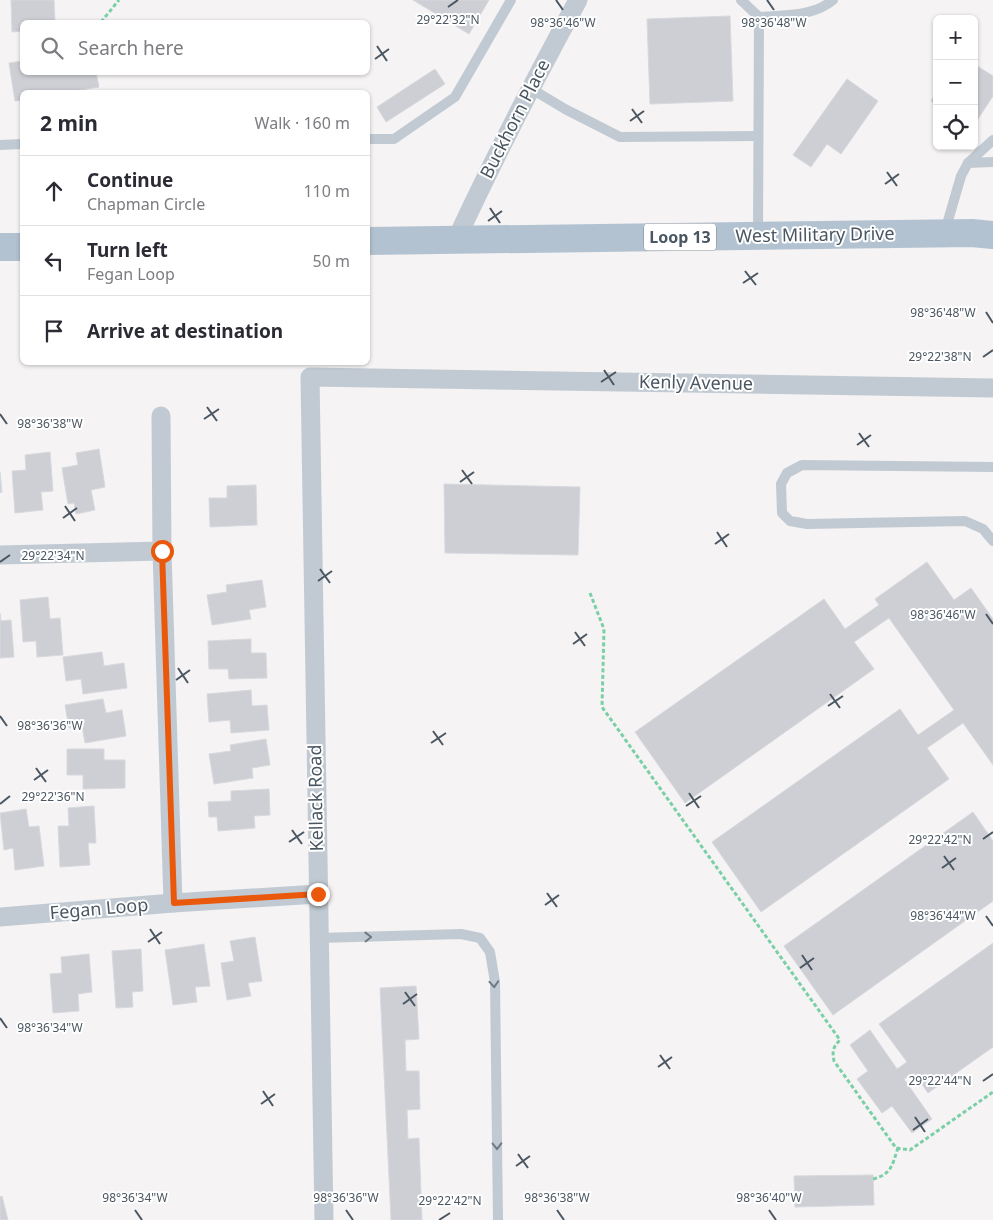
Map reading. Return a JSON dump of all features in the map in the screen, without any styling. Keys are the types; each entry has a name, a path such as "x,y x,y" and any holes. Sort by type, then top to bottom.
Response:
{"main road":[{"name":"West Military Drive","path":"370,241 944,233 993,234"},
{"path":"0,247 20,247"}],"street":[{"name":"Buckhorn Place","path":"456,240 487,172 578,0"},
{"name":"Kenly Avenue","path":"310,377 993,388"},
{"name":"Kellack Road","path":"310,377 324,1220"},
{"path":"161,416 162,551 174,903"},
{"path":"0,554 162,551"},
{"name":"Fegan Loop","path":"0,917 318,894"}],"lane":[{"path":"370,139 394,139 455,97 511,0"},
{"path":"741,0 759,18 758,236"},
{"path":"759,18 802,14 824,7 833,0"},
{"path":"530,88 565,109 620,137 758,136"},
{"path":"944,233 961,176 968,163 993,140"},
{"path":"0,145 20,144"},
{"path":"968,163 993,162"},
{"path":"993,467 802,465 787,473 780,484 782,513 790,521 807,524 965,521 983,529 993,541"},
{"path":"319,938 461,934 480,938 490,952 494,982 498,1220"}],"path":[{"path":"103,20 119,0"},
{"path":"590,593 604,629 602,707 840,1040 834,1046 832,1053 834,1061 898,1148 910,1150 993,1092"},
{"path":"873,1179 884,1176 890,1170 898,1148"}],"building":[{"path":"11,0 54,0 55,20 20,20 20,31 12,32"},
{"path":"413,0 489,0 469,34"},
{"path":"730,16 733,101 650,104 647,19"},
{"path":"20,61 20,75 97,75 99,87 80,90 20,90 20,100 15,101 9,63"},
{"path":"978,67 993,76 993,96 978,119"},
{"path":"435,69 445,84 386,122 377,107"},
{"path":"847,79 878,101 841,154 827,144 811,167 793,155"},
{"path":"99,449 105,487 91,490 95,510 76,514 74,503 68,504 62,468 78,465 76,453"},
{"path":"50,452 53,491 41,492 43,510 15,513 12,471 26,470 25,455"},
{"path":"0,472 2,492 0,493"},
{"path":"444,484 580,487 578,555 445,553"},
{"path":"256,485 257,525 210,527 209,498 227,498 227,486"},
{"path":"927,562 954,600 971,588 993,619 993,765 963,723 927,748 949,779 761,912 712,842 900,709 918,735 954,710 889,618 854,642 874,669 685,803 635,732 824,599 845,629 879,605 875,599"},
{"path":"262,580 266,607 249,610 251,619 212,625 207,595 227,592 226,585"},
{"path":"48,597 50,619 60,618 63,655 37,657 36,641 23,642 20,600"},
{"path":"0,613 1,621 11,620 14,657 0,658"},
{"path":"251,639 251,653 266,653 267,678 229,679 228,669 209,669 208,641"},
{"path":"102,652 104,666 124,663 127,688 83,694 81,679 66,681 63,657"},
{"path":"251,690 252,706 267,705 269,730 231,733 230,720 209,722 207,694"},
{"path":"103,699 106,713 122,710 126,736 85,743 82,726 69,728 65,705"},
{"path":"266,739 270,765 252,768 253,778 214,784 209,754 231,751 230,745"},
{"path":"67,749 104,749 104,760 125,760 125,788 83,789 83,775 67,775"},
{"path":"269,789 270,815 254,816 255,828 218,831 217,817 209,817 208,802 231,801 231,791"},
{"path":"94,806 96,843 88,843 90,865 60,867 58,826 69,826 68,808"},
{"path":"26,809 29,827 39,826 44,866 15,870 13,848 4,850 0,813"},
{"path":"973,812 993,841 993,901 833,1015 784,946"},
{"path":"255,937 262,981 248,983 251,996 227,1000 221,963 234,961 230,941"},
{"path":"993,943 993,1047 928,1093 914,1073 904,1079 932,1119 912,1133 892,1106 882,1113 857,1079 868,1071 850,1045 870,1030 897,1069 907,1062 879,1024"},
{"path":"204,944 210,986 195,987 197,1002 173,1005 165,950"},
{"path":"141,949 143,991 132,992 133,1007 116,1008 112,951"},
{"path":"89,954 92,992 78,994 79,1011 53,1013 50,974 62,973 61,957"},
{"path":"416,986 419,1039 405,1040 406,1071 419,1071 420,1109 407,1110 408,1139 419,1138 422,1220 391,1220 380,988"},
{"path":"873,1175 874,1205 795,1207 794,1176"},
{"path":"2,1196 8,1220 0,1220 0,1197"}],"route":[{"path":"162,551 174,903 318,894"}]}
